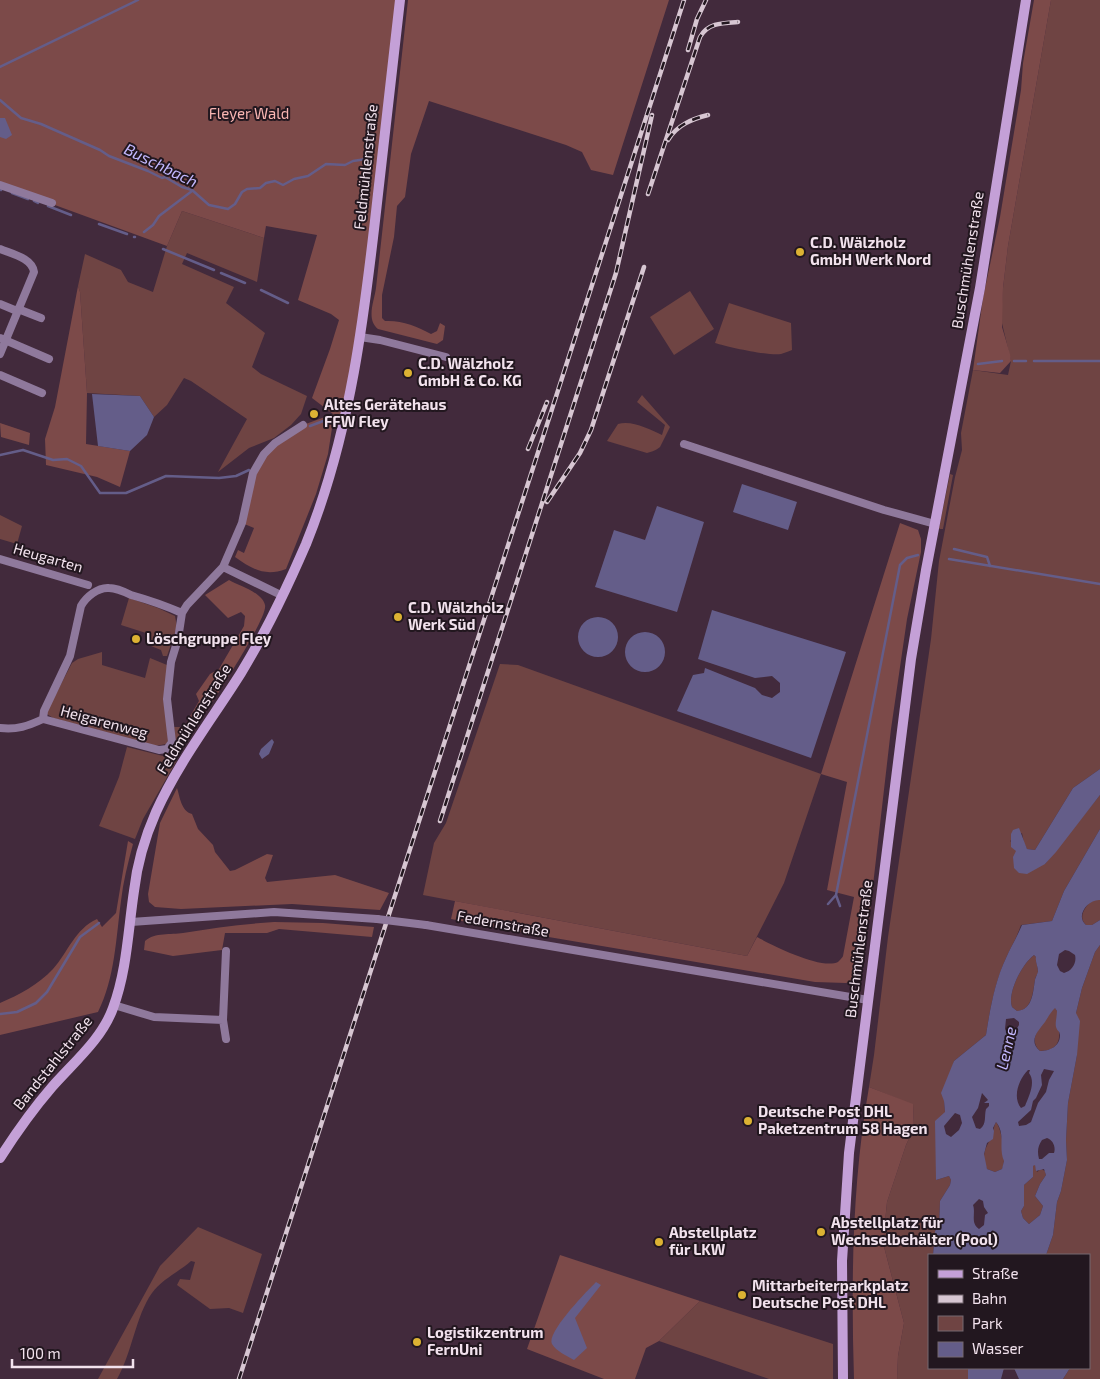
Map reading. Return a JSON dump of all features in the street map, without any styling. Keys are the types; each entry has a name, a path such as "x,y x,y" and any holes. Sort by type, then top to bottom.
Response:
{"street":[{"name":"Feldmühlenstraße","path":"131,922 134,891 142,850 162,799 242,670 283,596 307,539 335,457 360,337 372,252 400,0"},
{"name":"Buschmühlenstraße","path":"843,1379 844,1209 850,1144 911,658 980,288 1026,0"},
{"path":"0,185 52,203"},
{"path":"0,249 29,262 34,269 3,339 0,354"},
{"path":"0,304 41,318"},
{"path":"360,337 446,356"},
{"path":"3,339 49,359"},
{"path":"0,375 42,393"},
{"path":"43,719 44,711 70,656 81,606 91,595 99,590 109,588 182,613 187,604 223,567 242,523 253,473 264,454 275,443 303,425"},
{"path":"684,444 884,510 935,524"},
{"name":"Heugarten","path":"0,559 74,579 88,585"},
{"path":"223,567 283,596"},
{"name":"Heigarenweg","path":"0,728 25,728 43,719 159,750 167,749 171,744 172,735 167,698 171,662 178,639 182,613"},
{"name":"Federnstraße","path":"131,922 274,912 377,919 426,925 868,1000"},
{"name":"Bandstahlstraße","path":"0,1158 38,1103 96,1037 110,1015 126,961 131,922"},
{"path":"226,951 224,1020 226,1039"},
{"path":"114,1005 154,1016 224,1020"}],"green space":[{"name":"Fleyer Wald","path":"0,0 400,0 377,195 345,416 334,415 328,454 316,494 286,569 265,572 247,565 235,557 238,550 244,553 254,528 242,523 249,487 264,454 303,425 333,414 312,398 339,320 331,314 298,300 317,235 266,226 264,238 182,211 167,246 0,185"},
{"path":"408,0 669,0 613,175 591,170 582,152 566,145 429,101 411,154 405,197 397,206 394,237 382,295 382,318 385,321 409,324 431,334 437,331 440,323 445,326 443,340 437,344 378,329 372,320"},
{"path":"1034,0 1051,0 1008,246 1003,288 1002,327 1011,361 1000,373 973,370 983,298 1000,217"},
{"path":"1051,0 1100,0 1100,769 1073,788 1035,850 1027,849 1022,833 1010,841 1045,864 1100,795 1100,829 1064,891 1052,921 1021,925 999,976 986,1035 954,1061 944,1100 945,1112 936,1180 949,1176 951,1180 940,1201 939,1226 935,1231 933,1254 928,1254 928,1369 968,1369 968,1379 897,1379 898,1356 904,1323 883,1243 887,1202 906,1145 914,1128 913,1105 869,1087 888,937 931,639 939,561 962,450 961,433 973,370 1008,375 1011,361 1001,319 1008,246"},
{"path":"182,211 264,238 257,282 187,253 182,264 234,287 226,303 265,333 252,367 261,374 307,396 301,414 291,425 274,438 249,448 218,472 247,419 191,381 184,378 167,405 154,417 140,396 87,393 78,286 85,254 121,270 128,282 153,292 167,246"},
{"path":"78,286 87,393 86,444 130,451 120,487 97,477 46,465 45,439 55,407"},
{"path":"690,291 714,329 674,355 650,317"},
{"path":"729,303 791,323 792,350 781,354 767,354 715,343"},
{"path":"642,395 670,427 660,447 647,453 607,441 618,424 623,423 640,426 662,435 665,425 637,402"},
{"path":"0,423 30,433 29,445 1,437"},
{"path":"950,474 953,475 943,529 940,529 939,528"},
{"path":"0,515 22,526 17,544 0,539"},
{"path":"900,523 918,530 921,539 921,552 907,619 891,729 869,920 861,971 855,980 846,983 815,982 451,919 455,901 747,956 757,937 809,960 830,964 838,962 843,956 854,897 827,890 847,782 821,774"},
{"path":"229,580 260,596 265,605 263,614 245,649 188,740 180,742 179,735 199,701 196,694 210,674 219,669 244,626 245,616 241,612 228,618 205,595"},
{"path":"129,598 175,616 177,627 167,656 163,656 161,650 146,644 149,634 121,625"},
{"path":"102,652 102,665 145,678 150,658 167,665 168,741 166,744 155,746 53,718 47,714 72,663 78,659"},
{"path":"500,664 518,665 821,774 784,883 747,956 423,895 434,843 446,823"},
{"path":"174,727 183,727 179,735 180,742 188,740 179,755 176,746"},
{"path":"127,747 163,756 173,750 177,760 143,819 135,839 99,826 119,777"},
{"path":"177,788 183,807 192,814 198,829 213,845 215,852 230,871 267,854 273,855 265,878 267,882 335,875 389,893 380,910 292,904 181,909 155,907 149,902 148,894 160,823"},
{"path":"128,841 133,844 123,887 114,958 108,986 98,1012 0,1035 0,1003 41,980 53,969 77,935 89,923 97,919 102,927 116,913"},
{"path":"1094,899 1100,900 1100,920 1092,925 1086,925 1083,922 1082,915 1088,904"},
{"path":"274,922 374,927 372,937 279,929 267,933 225,933 222,950 173,956 144,950 145,941 153,936"},
{"path":"1100,945 1100,1379 1063,1379 1069,1369 1090,1369 1090,1254 1046,1254 1053,1235 1057,1202 1067,1160 1068,1103 1077,1055 1076,1013 1082,988 1095,952"},
{"path":"1034,955 1036,957 1038,973 1035,978 1031,1000 1026,1008 1017,1011 1012,1007 1011,1001 1014,987 1020,972"},
{"path":"1055,1007 1059,1031 1058,1043 1049,1050 1040,1051 1036,1046 1035,1040 1038,1029"},
{"path":"869,1087 913,1104 914,1128 906,1145 887,1202 883,1243 904,1323 898,1356 897,1379 854,1379 854,1233 859,1159"},
{"path":"996,1122 1002,1138 1004,1159 1002,1169 995,1172 987,1169 984,1156"},
{"path":"1035,1164 1037,1172 1041,1169 1045,1171 1046,1175 1035,1196 1043,1206 1040,1215 1029,1224 1023,1218 1021,1211 1024,1206 1024,1185 1033,1177 1033,1166"},
{"path":"198,1227 262,1254 243,1313 229,1308 210,1309 177,1285 180,1279 190,1280 195,1262 191,1261 152,1293 142,1312 127,1358 117,1379 98,1379 160,1266"},
{"path":"560,1255 700,1301 659,1341 646,1348 635,1379 604,1379 527,1349"},
{"path":"700,1301 833,1344 833,1379 769,1379 659,1341"}],"water":[{"path":"0,118 5,118 12,135 6,139 0,137"},
{"path":"92,394 140,396 154,417 147,435 130,451 98,446"},
{"path":"742,484 797,502 788,530 733,512"},
{"path":"657,506 704,522 677,612 595,587 614,530 645,540"},
{"path":"712,610 846,652 811,758 677,711 693,675 704,673 705,668 755,688 762,695 772,698 780,692 780,683 772,676 755,678 698,659"},
{"path":"594,617 602,617 609,620 615,626 618,637 615,648 609,654 602,657 594,657 587,654 581,648 578,641 578,633 581,626 587,620"},
{"path":"645,632 659,638 665,652 659,666 645,672 631,666 625,652 631,638"},
{"path":"272,739 274,742 269,754 262,759 259,754 261,749"},
{"path":"1100,769 1100,795 1056,852 1045,864 1027,874 1019,873 1014,868 1013,857 1016,851 1011,847 1011,834 1013,830 1019,828 1027,849 1035,850 1073,788"},
{"name":"Lenne","path":"1100,829 1100,900 1087,905 1082,913 1082,917 1086,925 1092,925 1100,920 1100,945 1095,952 1082,988 1076,1013 1080,1021 1077,1055 1068,1103 1067,1160 1057,1202 1053,1235 1046,1254 933,1254 935,1231 939,1226 940,1201 951,1180 949,1176 936,1180 935,1121 945,1112 941,1093 954,1061 986,1035 991,1005 999,976 1022,925 1052,921 1064,891","holes":["1065,950 1075,955 1075,964 1072,969 1064,973 1060,971 1057,965 1059,954","1034,955 1038,972 1029,1004 1022,1010 1017,1011 1012,1007 1012,994 1020,972","1055,1008 1057,1011 1056,1025 1060,1033 1060,1039 1053,1048 1040,1051 1036,1047 1035,1036","1014,1018 1019,1022 1013,1035 1007,1033 1005,1029 1006,1019","1044,1069 1054,1071 1031,1122 1019,1126 1018,1122 1031,1110 1033,1101 1042,1085 1041,1075","1030,1070 1029,1073 1032,1081 1025,1106 1021,1108 1018,1104 1017,1094 1019,1083","982,1093 988,1100 984,1103 989,1103 986,1109 984,1125 980,1129 976,1128 972,1117 978,1108","955,1113 960,1115 962,1123 959,1130 951,1137 946,1134 944,1126","996,1122 1001,1131 1004,1161 1002,1169 995,1172 987,1169 984,1154 987,1143 993,1139 993,1128","1047,1138 1051,1140 1055,1148 1054,1153 1049,1153 1042,1159 1039,1159 1038,1151 1042,1140","1035,1165 1036,1171 1044,1169 1046,1175 1035,1196 1043,1206 1040,1215 1029,1224 1023,1218 1021,1211 1024,1206 1024,1185 1033,1177 1033,1166","979,1199 983,1201 988,1213 985,1215 984,1225 979,1229 975,1224 973,1205"]},
{"path":"596,1282 601,1285 575,1318 587,1348 574,1360 556,1349 552,1344 552,1339 568,1312"},
{"path":"968,1369 1004,1369 1001,1379 968,1379"},
{"path":"1014,1369 1069,1369 1063,1379 1019,1379"}],"waterway":[{"path":"0,67 138,0"},
{"name":"Buschbach","path":"0,100 21,118 41,124 100,150 109,156 162,178 165,177 182,187 192,190 209,205 228,209 235,204 242,192 247,189 260,188 266,183 275,181 283,185 294,179 308,176 326,164 345,165 353,161 366,159"},
{"path":"144,232 153,225 159,216 192,191"},
{"path":"12,193 28,199"},
{"path":"34,201 38,203"},
{"path":"48,206 71,215"},
{"path":"99,224 127,234"},
{"path":"163,249 214,270"},
{"path":"221,273 245,283"},
{"path":"261,290 288,303"},
{"name":"Buschbach","path":"978,364 1002,361"},
{"name":"Buschbach","path":"1014,361 1026,361"},
{"name":"Buschbach","path":"1034,361 1100,361"},
{"path":"310,426 326,420"},
{"path":"0,455 23,450 53,460 67,459 81,466 100,493 126,493 166,476 219,478 236,476 249,470"},
{"path":"954,549 987,557 990,566"},
{"path":"840,906 836,895 900,565 907,558 918,555"},
{"path":"949,559 1100,584"},
{"path":"828,904 836,895"},
{"path":"0,1014 17,1012 36,1003 47,992 80,937 99,923"}],"railway":[{"path":"239,1379 684,0"},
{"path":"688,50 697,19 706,0"},
{"path":"648,194 700,37 711,26 721,23 738,22"},
{"path":"440,821 616,273 652,115"},
{"path":"668,140 685,123 708,115"},
{"path":"547,502 580,453 591,430 644,267"},
{"path":"528,449 547,402"}],"place":[{"name":"C.D. Wälzholz GmbH Werk Nord","path":"800,252"},
{"name":"C.D. Wälzholz GmbH & Co. KG","path":"408,373"},
{"name":"Altes Gerätehaus FFW Fley","path":"314,414"},
{"name":"C.D. Wälzholz Werk Süd","path":"398,617"},
{"name":"Löschgruppe Fley","path":"136,639"},
{"name":"Deutsche Post DHL Paketzentrum 58 Hagen","path":"748,1121"},
{"name":"Abstellplatz für Wechselbehälter (Pool)","path":"821,1232"},
{"name":"Abstellplatz für LKW","path":"659,1242"},
{"name":"Mittarbeiterparkplatz Deutsche Post DHL","path":"742,1295"},
{"name":"Logistikzentrum FernUni","path":"417,1342"}]}
